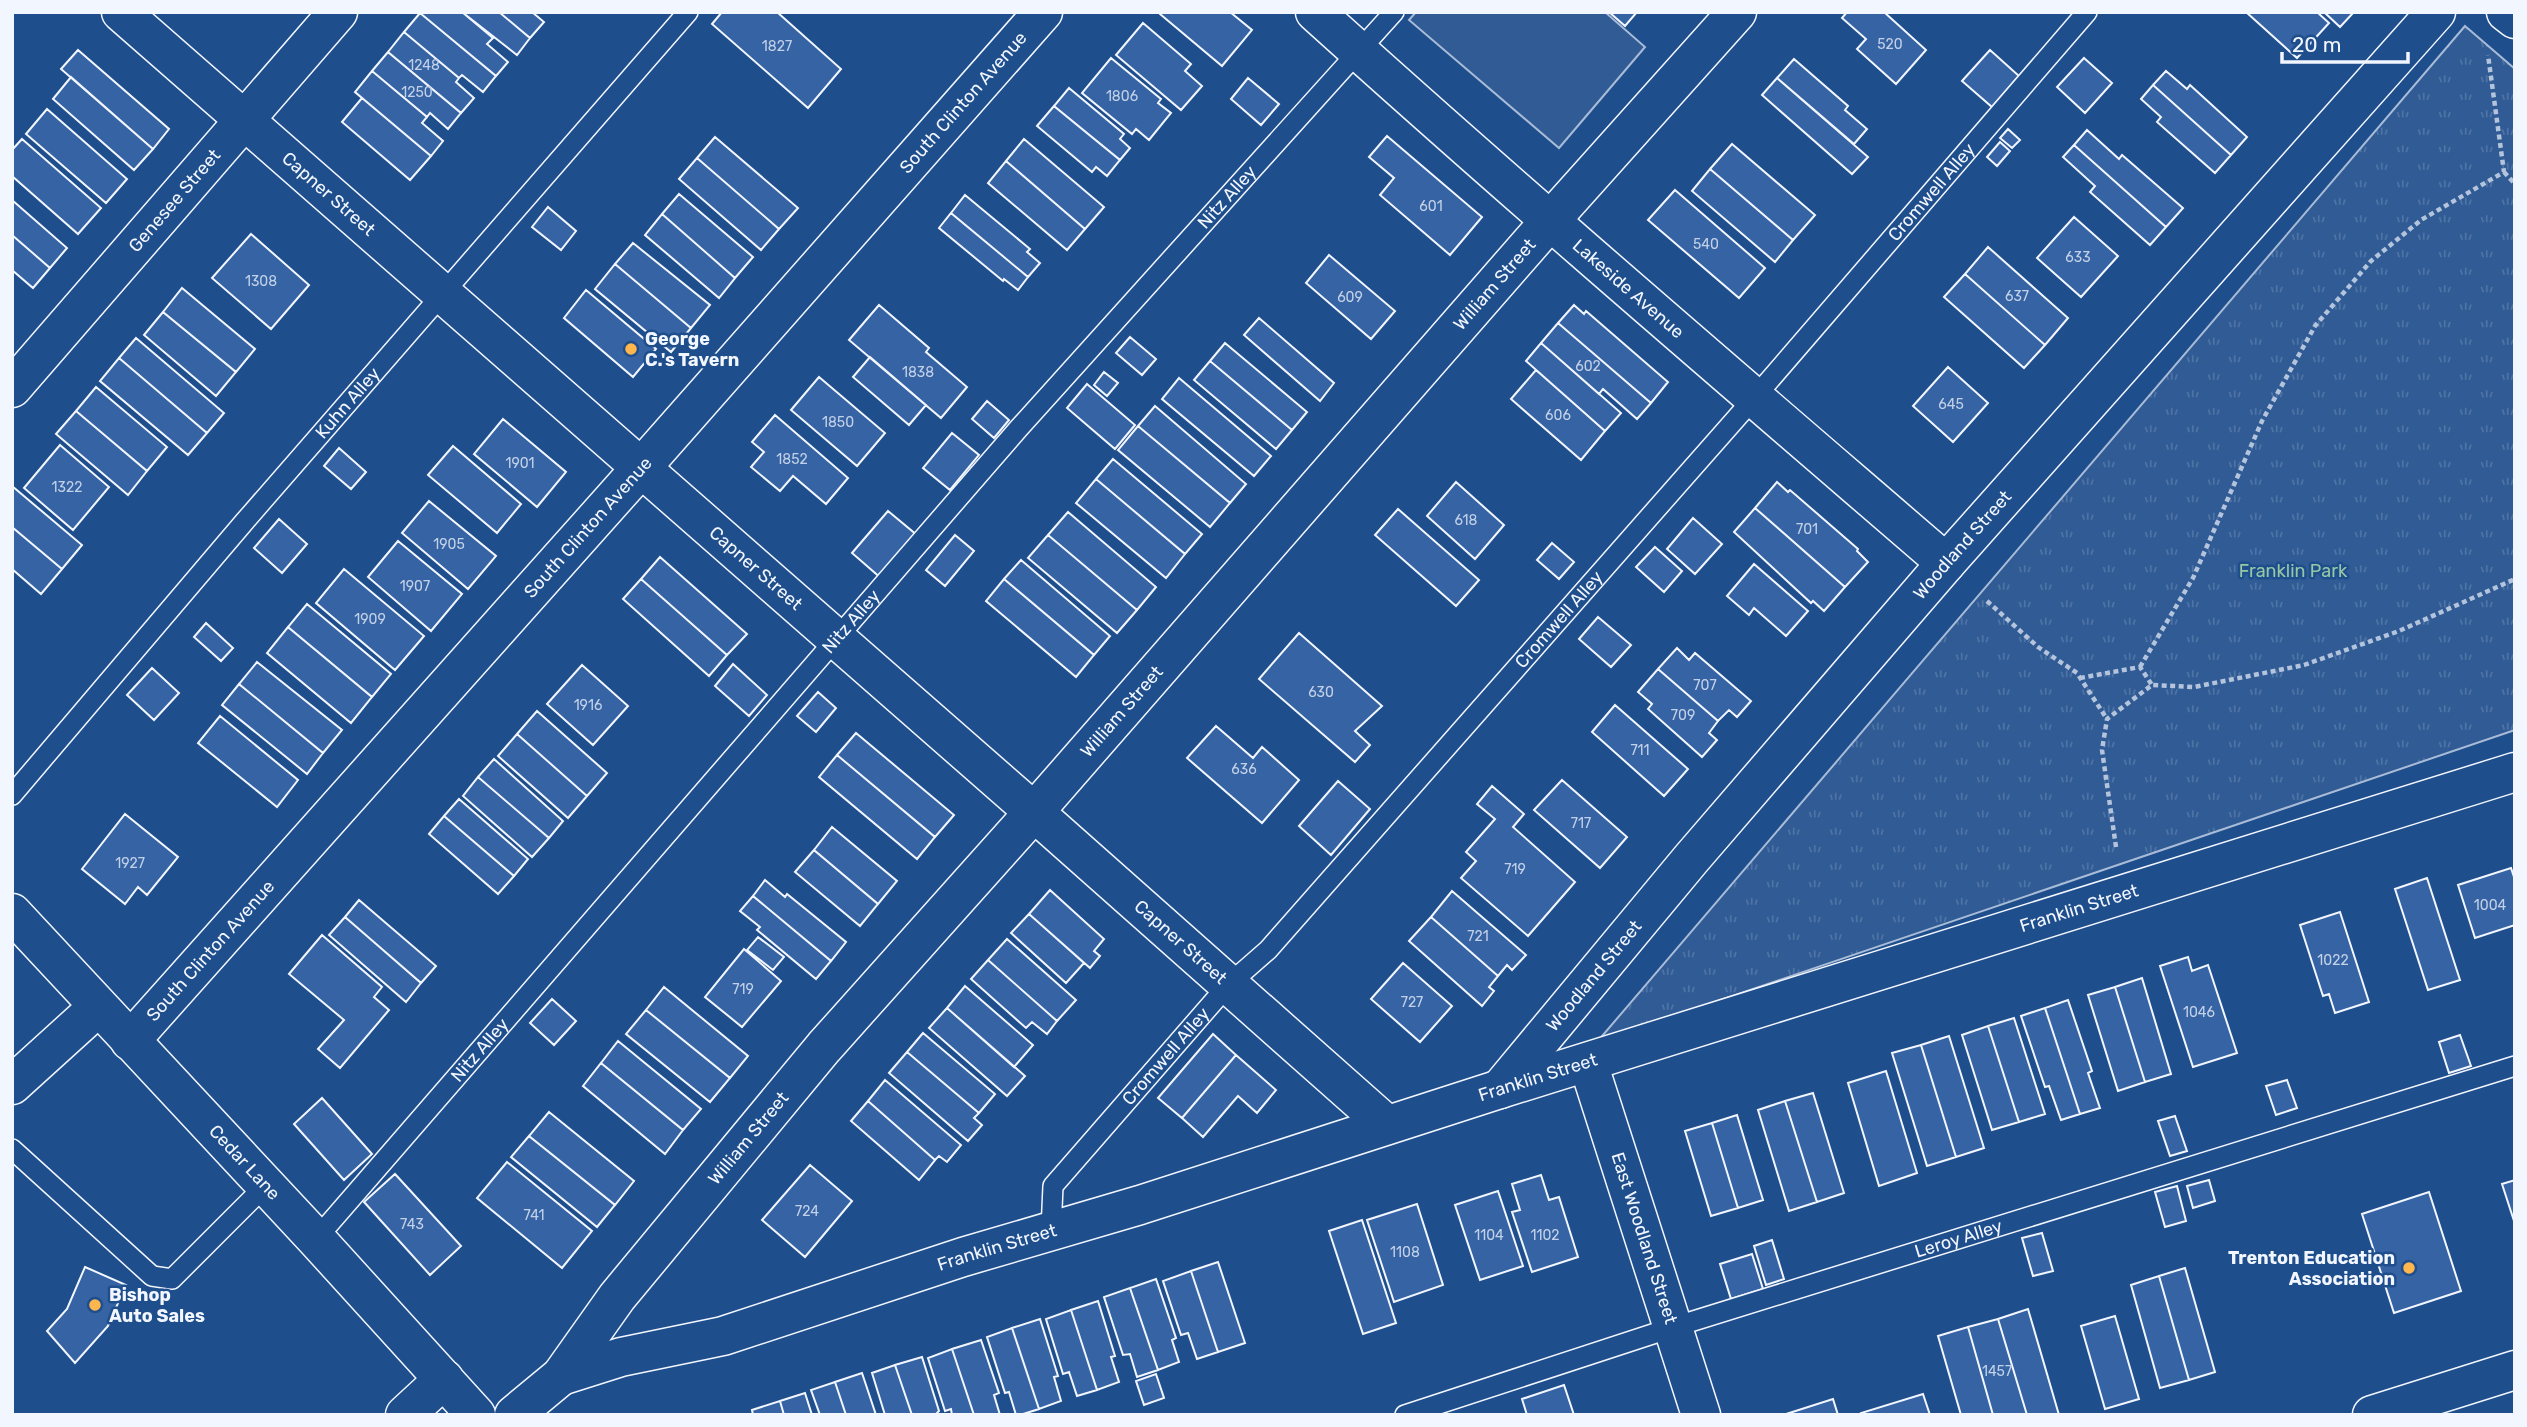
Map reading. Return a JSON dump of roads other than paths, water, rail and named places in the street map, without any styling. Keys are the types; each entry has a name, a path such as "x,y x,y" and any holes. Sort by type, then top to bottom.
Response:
{"street":[{"name":"Capner Street","path":"121,12 1387,1125"},
{"name":"Genesee Street","path":"12,388 338,12"},
{"name":"South Clinton Avenue","path":"130,1041 1043,12"},
{"name":"Lakeside Avenue","path":"1315,12 1549,222 1946,563"},
{"name":"William Street","path":"514,1415 561,1376 617,1297 824,1047 1737,12"},
{"name":"Woodland Street","path":"1500,1088 1691,859 1946,563 2436,12"},
{"path":"2507,12 2515,19"},
{"name":"Franklin Street","path":"561,1376 621,1357 723,1336 963,1257 1140,1205 1500,1088 1588,1063 2515,772"},
{"name":"Cedar Lane","path":"12,913 476,1415"},
{"path":"12,1085 98,1007"},
{"name":"East Woodland Street","path":"1588,1063 1701,1415"},
{"path":"2372,1415 2515,1370"},
{"path":"405,1415 444,1380"}],"lane":[{"name":"Kuhn Alley","path":"12,795 245,521 688,12"},
{"name":"Nitz Alley","path":"316,1239 1019,428 1394,12"},
{"name":"Cromwell Alley","path":"1051,1231 1053,1186 1228,985 1268,950 1755,397 2087,12"},
{"name":"Leroy Alley","path":"1405,1415 1674,1328 2515,1066"},
{"path":"12,1149 152,1276 172,1279 266,1185"}],"place":[{"name":"George C.'s Tavern","path":"631,349"},
{"name":"Trenton Education Association","path":"2409,1268"},
{"name":"Bishop Auto Sales","path":"95,1305"}],"park label":[{"name":"Franklin Park","path":"2293,571"}]}
